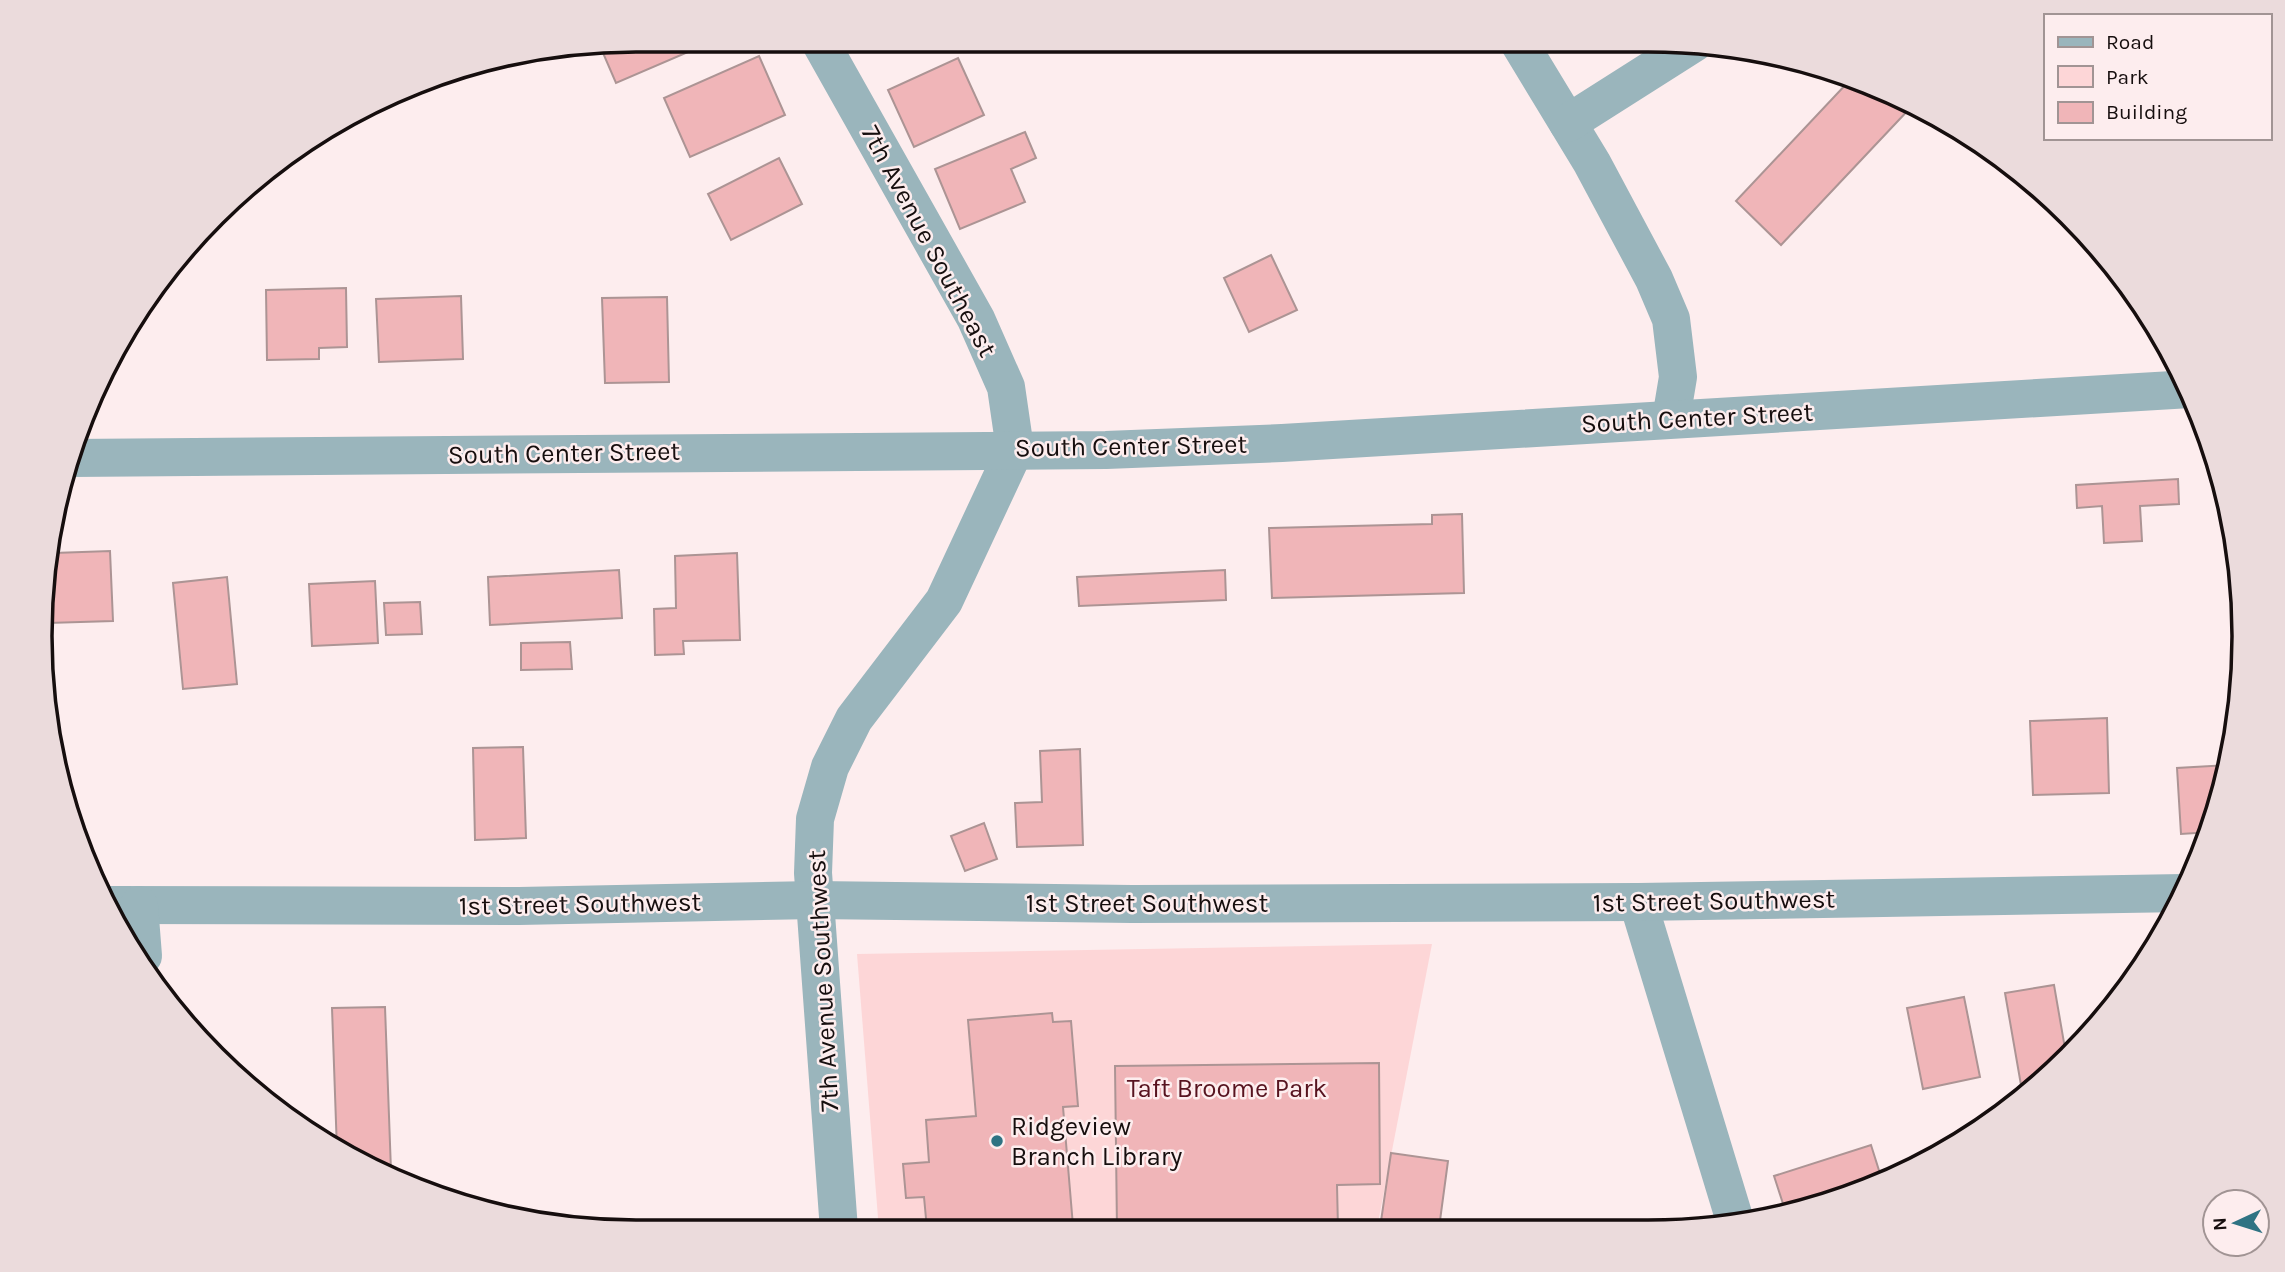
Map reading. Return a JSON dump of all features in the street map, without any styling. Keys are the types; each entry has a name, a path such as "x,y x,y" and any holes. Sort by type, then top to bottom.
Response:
{"street":[{"name":"7th Avenue Southeast","path":"825,52 976,319 1006,387 1015,449"},
{"path":"1525,52 1568,123 1648,268 1671,319 1678,377 1671,419"},
{"path":"1568,123 1677,53"},
{"name":"South Center Street","path":"80,458 1106,450 1282,443 2177,390"},
{"name":"7th Avenue Southwest","path":"838,1220 815,900 815,820 830,767 854,719 944,601 1015,449"},
{"name":"1st Street Southwest","path":"125,905 519,906 815,900 1132,904 1638,902 2172,893"},
{"path":"1638,902 1733,1214"},
{"path":"125,905 136,936"}],"green space":[{"name":"Taft Broome Park","path":"1432,944 1379,1220 878,1220 857,954"}],"building":[{"path":"688,52 616,83 603,54"},
{"path":"759,56 785,115 690,157 664,98"},
{"path":"958,58 984,115 914,147 888,90"},
{"path":"1844,86 1906,112 1781,245 1736,201"},
{"path":"1025,132 1036,158 1011,169 1025,202 960,229 935,169"},
{"path":"779,158 802,204 731,240 708,194"},
{"path":"1271,255 1297,310 1249,332 1224,278"},
{"path":"346,288 347,347 319,348 319,359 267,360 266,290"},
{"path":"461,296 463,359 379,362 376,299"},
{"path":"667,297 669,382 605,383 602,298"},
{"path":"2178,479 2179,504 2140,506 2142,541 2104,543 2102,506 2077,508 2076,485"},
{"path":"1462,514 1464,593 1272,598 1269,528 1432,524 1432,515"},
{"path":"110,551 113,621 53,623 58,553"},
{"path":"737,553 740,640 683,641 684,654 655,655 654,609 676,608 675,556"},
{"path":"619,570 622,618 490,625 488,577"},
{"path":"1225,570 1226,600 1079,606 1077,577"},
{"path":"227,577 237,684 183,689 173,583"},
{"path":"375,581 378,643 312,646 309,584"},
{"path":"420,602 422,634 386,635 384,603"},
{"path":"570,642 572,669 521,670 521,643"},
{"path":"2107,718 2109,793 2033,795 2030,721"},
{"path":"523,747 526,838 475,840 473,748"},
{"path":"1080,749 1083,845 1017,847 1015,803 1042,802 1040,751"},
{"path":"2218,766 2198,833 2181,834 2177,768"},
{"path":"984,823 997,859 965,871 951,836"},
{"path":"2054,985 2065,1046 2021,1085 2005,993"},
{"path":"1964,997 1980,1077 1923,1089 1907,1008"},
{"path":"385,1007 391,1165 336,1136 332,1008"},
{"name":"Ridgeview Branch Library","path":"1052,1013 1053,1022 1071,1021 1078,1106 1063,1107 1072,1220 926,1220 924,1197 906,1198 903,1164 929,1162 926,1120 976,1116 968,1020"},
{"path":"1379,1063 1380,1184 1337,1185 1338,1220 1117,1220 1115,1066"},
{"path":"1871,1145 1879,1172 1837,1189 1783,1204 1774,1176"},
{"path":"1391,1153 1448,1161 1440,1220 1381,1220"}],"place":[{"name":"Ridgeview Branch Library","path":"997,1141"}]}
